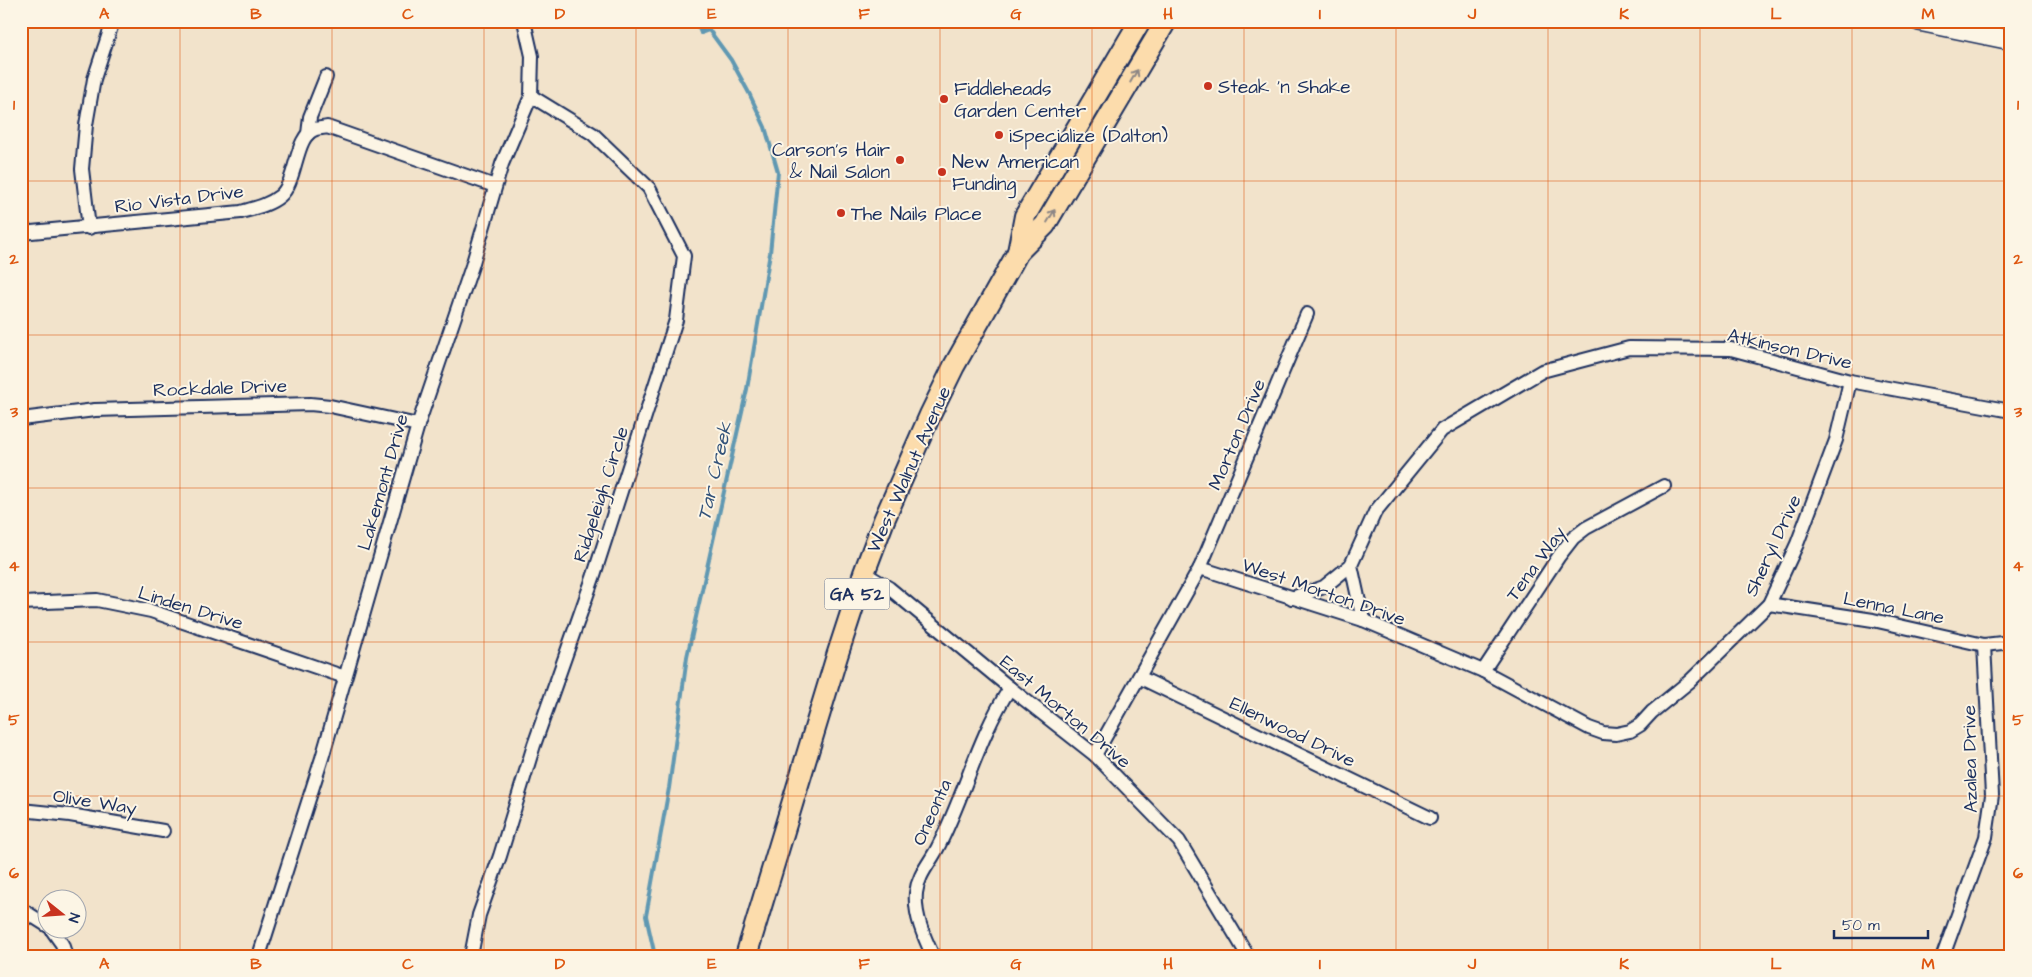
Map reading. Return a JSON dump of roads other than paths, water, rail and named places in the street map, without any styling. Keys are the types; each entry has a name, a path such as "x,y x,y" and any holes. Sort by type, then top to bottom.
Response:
{"main road":[{"name":"West Walnut Avenue","path":"1018,252 1025,216 1140,21"},
{"name":"West Walnut Avenue","path":"746,956 831,675 864,573 891,502 930,415 954,366 1018,252 1045,225 1166,21"}],"street":[{"path":"89,228 82,170 86,125 94,79 113,21"},
{"name":"Lakemont Drive","path":"259,956 322,758 418,425 472,266 502,164 531,96 532,56 524,21"},
{"path":"1920,21 2011,40"},
{"name":"Rio Vista Drive","path":"21,233 241,212 265,205 282,195 294,174 300,146 308,134 310,117 326,77"},
{"name":"Ridgeleigh Circle","path":"470,956 479,915 500,856 534,745 594,575 676,320 684,256 649,188 593,134 531,96"},
{"path":"308,134 314,129 327,127 496,186"},
{"name":"Morton Drive","path":"1200,568 1307,314"},
{"name":"Atkinson Drive","path":"1292,598 1324,587 1351,565 1375,512 1442,430 1542,371 1629,348 1731,349 1850,382 2011,411"},
{"name":"Sheryl Drive","path":"1630,730 1640,725 1652,712 1690,682 1769,604 1797,544 1833,450 1850,382"},
{"name":"Rockdale Drive","path":"21,419 95,410 310,404 330,406 418,425"},
{"name":"Tena Way","path":"1483,671 1559,556 1573,538 1586,528 1664,486"},
{"path":"1351,565 1363,620"},
{"path":"1095,755 1200,568"},
{"name":"West Morton Drive","path":"1200,568 1363,620 1483,671 1589,728 1603,733 1616,734 1630,730"},
{"name":"East Morton Drive","path":"864,573 888,588 1095,755 1180,841 1248,956"},
{"name":"Linden Drive","path":"21,603 97,600 151,611 344,677"},
{"name":"Lenna Lane","path":"1769,604 1873,620 1984,645 2011,642"},
{"name":"Azalea Drive","path":"1943,956 1986,837 1992,795 1984,645"},
{"name":"Ellenwood Drive","path":"1139,677 1430,818"},
{"name":"Oneonta","path":"933,956 917,914 916,893 923,870 939,846 994,712 1010,688"},
{"name":"Olive Way","path":"21,810 70,815 163,831"},
{"path":"21,909 38,920"},
{"path":"59,940 66,956"}],"waterway":[{"name":"Tar Creek","path":"690,21 699,28 701,33"},
{"path":"701,33 707,21"},
{"name":"Tar Creek","path":"655,956 646,916 669,788 687,657 747,389 770,253 778,172 765,127 731,60 709,30 701,33"}],"place":[{"name":"Steak 'n Shake","path":"1208,86"},
{"name":"Fiddleheads Garden Center","path":"944,99"},
{"name":"iSpecialize (Dalton)","path":"999,135"},
{"name":"Carson's Hair & Nail Salon","path":"900,160"},
{"name":"New American Funding","path":"942,172"},
{"name":"The Nails Place","path":"841,213"}]}
